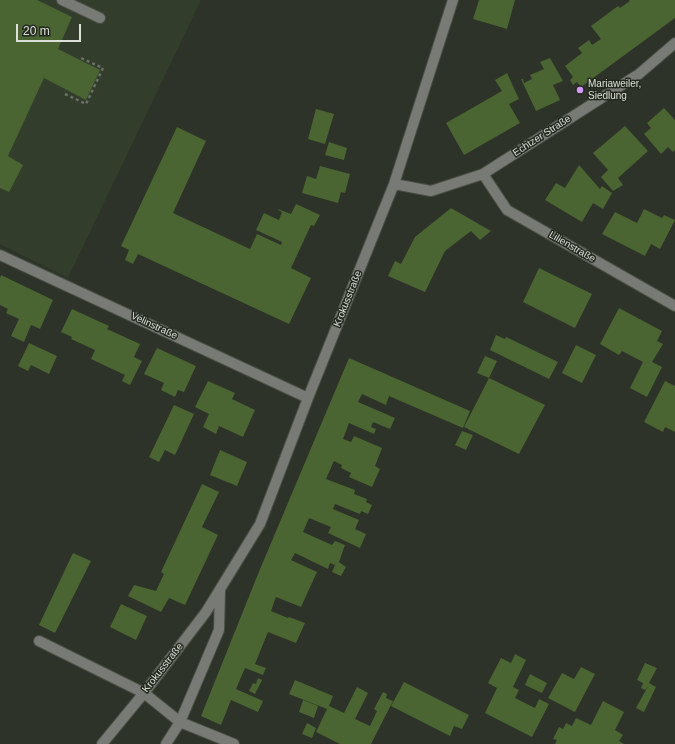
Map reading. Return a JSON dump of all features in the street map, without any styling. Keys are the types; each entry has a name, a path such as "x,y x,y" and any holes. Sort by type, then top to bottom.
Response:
{"street":[{"path":"62,0 100,18"},
{"name":"Krokusstraße","path":"102,744 144,693 206,612 260,524 308,398 394,184 453,0"},
{"name":"Echtzer Straße","path":"394,184 432,191 483,174 640,74 675,43"},
{"name":"Lilienstraße","path":"483,174 507,210 675,306"},
{"name":"Velinstraße","path":"0,255 308,398"},
{"path":"166,744 180,722 219,630 220,589"},
{"path":"39,641 144,693 180,722 234,744"}],"path":[{"path":"65,94 86,104 103,68 82,58"}],"shaded area":[{"path":"0,0 201,0 68,278 0,244"}],"building":[{"path":"0,0 37,0 72,17 58,49 100,70 86,100 44,78 8,156 23,165 9,192 0,188"},
{"path":"479,0 515,0 507,29 473,19"},
{"path":"629,0 675,0 675,18 581,87 577,82 573,85 570,80 573,77 565,66 582,53 578,48 589,40 592,45 601,39 591,26 618,6 620,8 630,1"},
{"path":"550,58 563,81 553,85 560,100 536,111 521,79 523,79 524,83 532,79 530,75 544,69 540,62"},
{"path":"507,73 519,99 509,104 520,123 464,155 446,123 502,91 495,80"},
{"path":"664,108 675,120 675,150 673,152 668,147 661,154 644,134 651,128 647,123"},
{"path":"316,109 334,114 325,144 308,139"},
{"path":"625,126 648,151 618,178 623,185 613,191 601,177 608,170 593,153"},
{"path":"177,127 206,141 173,213 250,249 257,234 281,245 282,242 256,230 264,213 279,220 282,212 278,209 291,214 296,204 320,215 314,226 311,225 291,268 311,278 289,324 138,254 133,264 125,260 129,250 121,246"},
{"path":"329,142 347,148 344,160 325,155"},
{"path":"579,165 600,189 602,186 612,193 603,209 593,203 582,222 545,200 556,183 565,188"},
{"path":"320,166 350,174 345,193 341,192 338,203 302,193 307,176 316,179"},
{"path":"451,208 491,231 480,240 471,231 445,251 425,292 388,276 395,261 401,264 415,237"},
{"path":"644,209 662,218 664,215 675,220 660,249 651,244 645,256 602,234 615,212 637,223"},
{"path":"539,268 592,294 575,328 523,302"},
{"path":"1,275 53,300 40,329 31,325 24,342 11,336 19,319 6,313 8,309 0,305"},
{"path":"619,308 662,331 657,341 663,344 652,362 662,367 647,397 630,388 643,362 622,351 619,355 600,344"},
{"path":"72,309 109,326 107,329 140,344 134,357 142,361 130,385 122,381 125,375 91,359 95,350 71,339 72,337 61,332"},
{"path":"496,335 505,339 506,337 558,362 549,379 490,350"},
{"path":"29,343 57,356 49,374 31,365 28,371 18,366"},
{"path":"576,345 596,355 582,383 562,373"},
{"path":"157,348 196,366 184,392 178,390 175,397 161,390 164,383 144,374"},
{"path":"485,356 497,361 489,378 477,373"},
{"path":"349,358 470,411 463,428 389,396 386,405 362,394 358,402 395,418 390,429 373,422 371,427 376,429 374,434 349,423 343,439 351,442 354,436 382,448 375,466 380,469 372,487 349,477 351,473 341,468 342,465 334,461 326,479 355,490 354,494 367,499 366,502 372,505 368,514 361,511 360,514 335,504 333,509 359,520 355,529 366,534 360,548 328,533 331,527 309,518 303,532 332,545 335,541 345,545 339,562 346,567 341,576 332,572 335,565 330,563 328,569 295,553 291,560 317,572 301,607 276,597 271,611 305,623 296,643 268,632 255,664 266,668 263,675 245,668 236,689 263,701 258,712 231,700 221,725 201,716 258,574"},
{"path":"489,378 545,405 519,454 464,427"},
{"path":"208,381 235,393 232,399 255,410 243,437 219,426 216,434 203,427 209,414 195,407"},
{"path":"665,381 675,386 675,432 665,427 663,432 644,422"},
{"path":"174,405 194,414 175,455 165,450 159,462 149,457"},
{"path":"462,431 473,435 466,450 455,445"},
{"path":"220,450 247,462 237,486 210,475"},
{"path":"202,484 219,492 202,527 218,535 185,605 169,598 161,612 128,596 134,585 156,591 164,574 161,572"},
{"path":"73,553 91,561 55,633 39,625"},
{"path":"121,604 147,616 136,640 110,627"},
{"path":"515,654 526,660 513,687 519,690 515,698 535,708 539,699 549,704 532,737 485,713 497,688 488,683 501,658 511,663"},
{"path":"645,663 657,668 649,683 656,687 644,712 636,708 648,686 645,690 641,688 643,683 637,680"},
{"path":"581,667 595,674 575,712 548,698 562,673 574,679"},
{"path":"530,674 547,683 542,693 525,685"},
{"path":"258,678 262,680 255,694 249,691 253,683 256,684"},
{"path":"295,680 333,696 329,706 344,713 357,687 368,693 355,719 370,726 377,711 374,709 383,692 387,694 386,698 393,701 371,744 340,744 316,732 327,709 289,694"},
{"path":"404,682 469,715 462,729 454,726 450,736 391,706"},
{"path":"303,700 318,706 314,718 299,712"},
{"path":"603,701 624,712 615,730 623,735 619,741 624,744 555,744 557,740 553,739 559,727 563,729 566,723 572,726 576,718 591,725"},
{"path":"307,723 316,728 312,738 302,734"}],"place":[{"name":"Mariaweiler, Siedlung","path":"580,90"}]}
